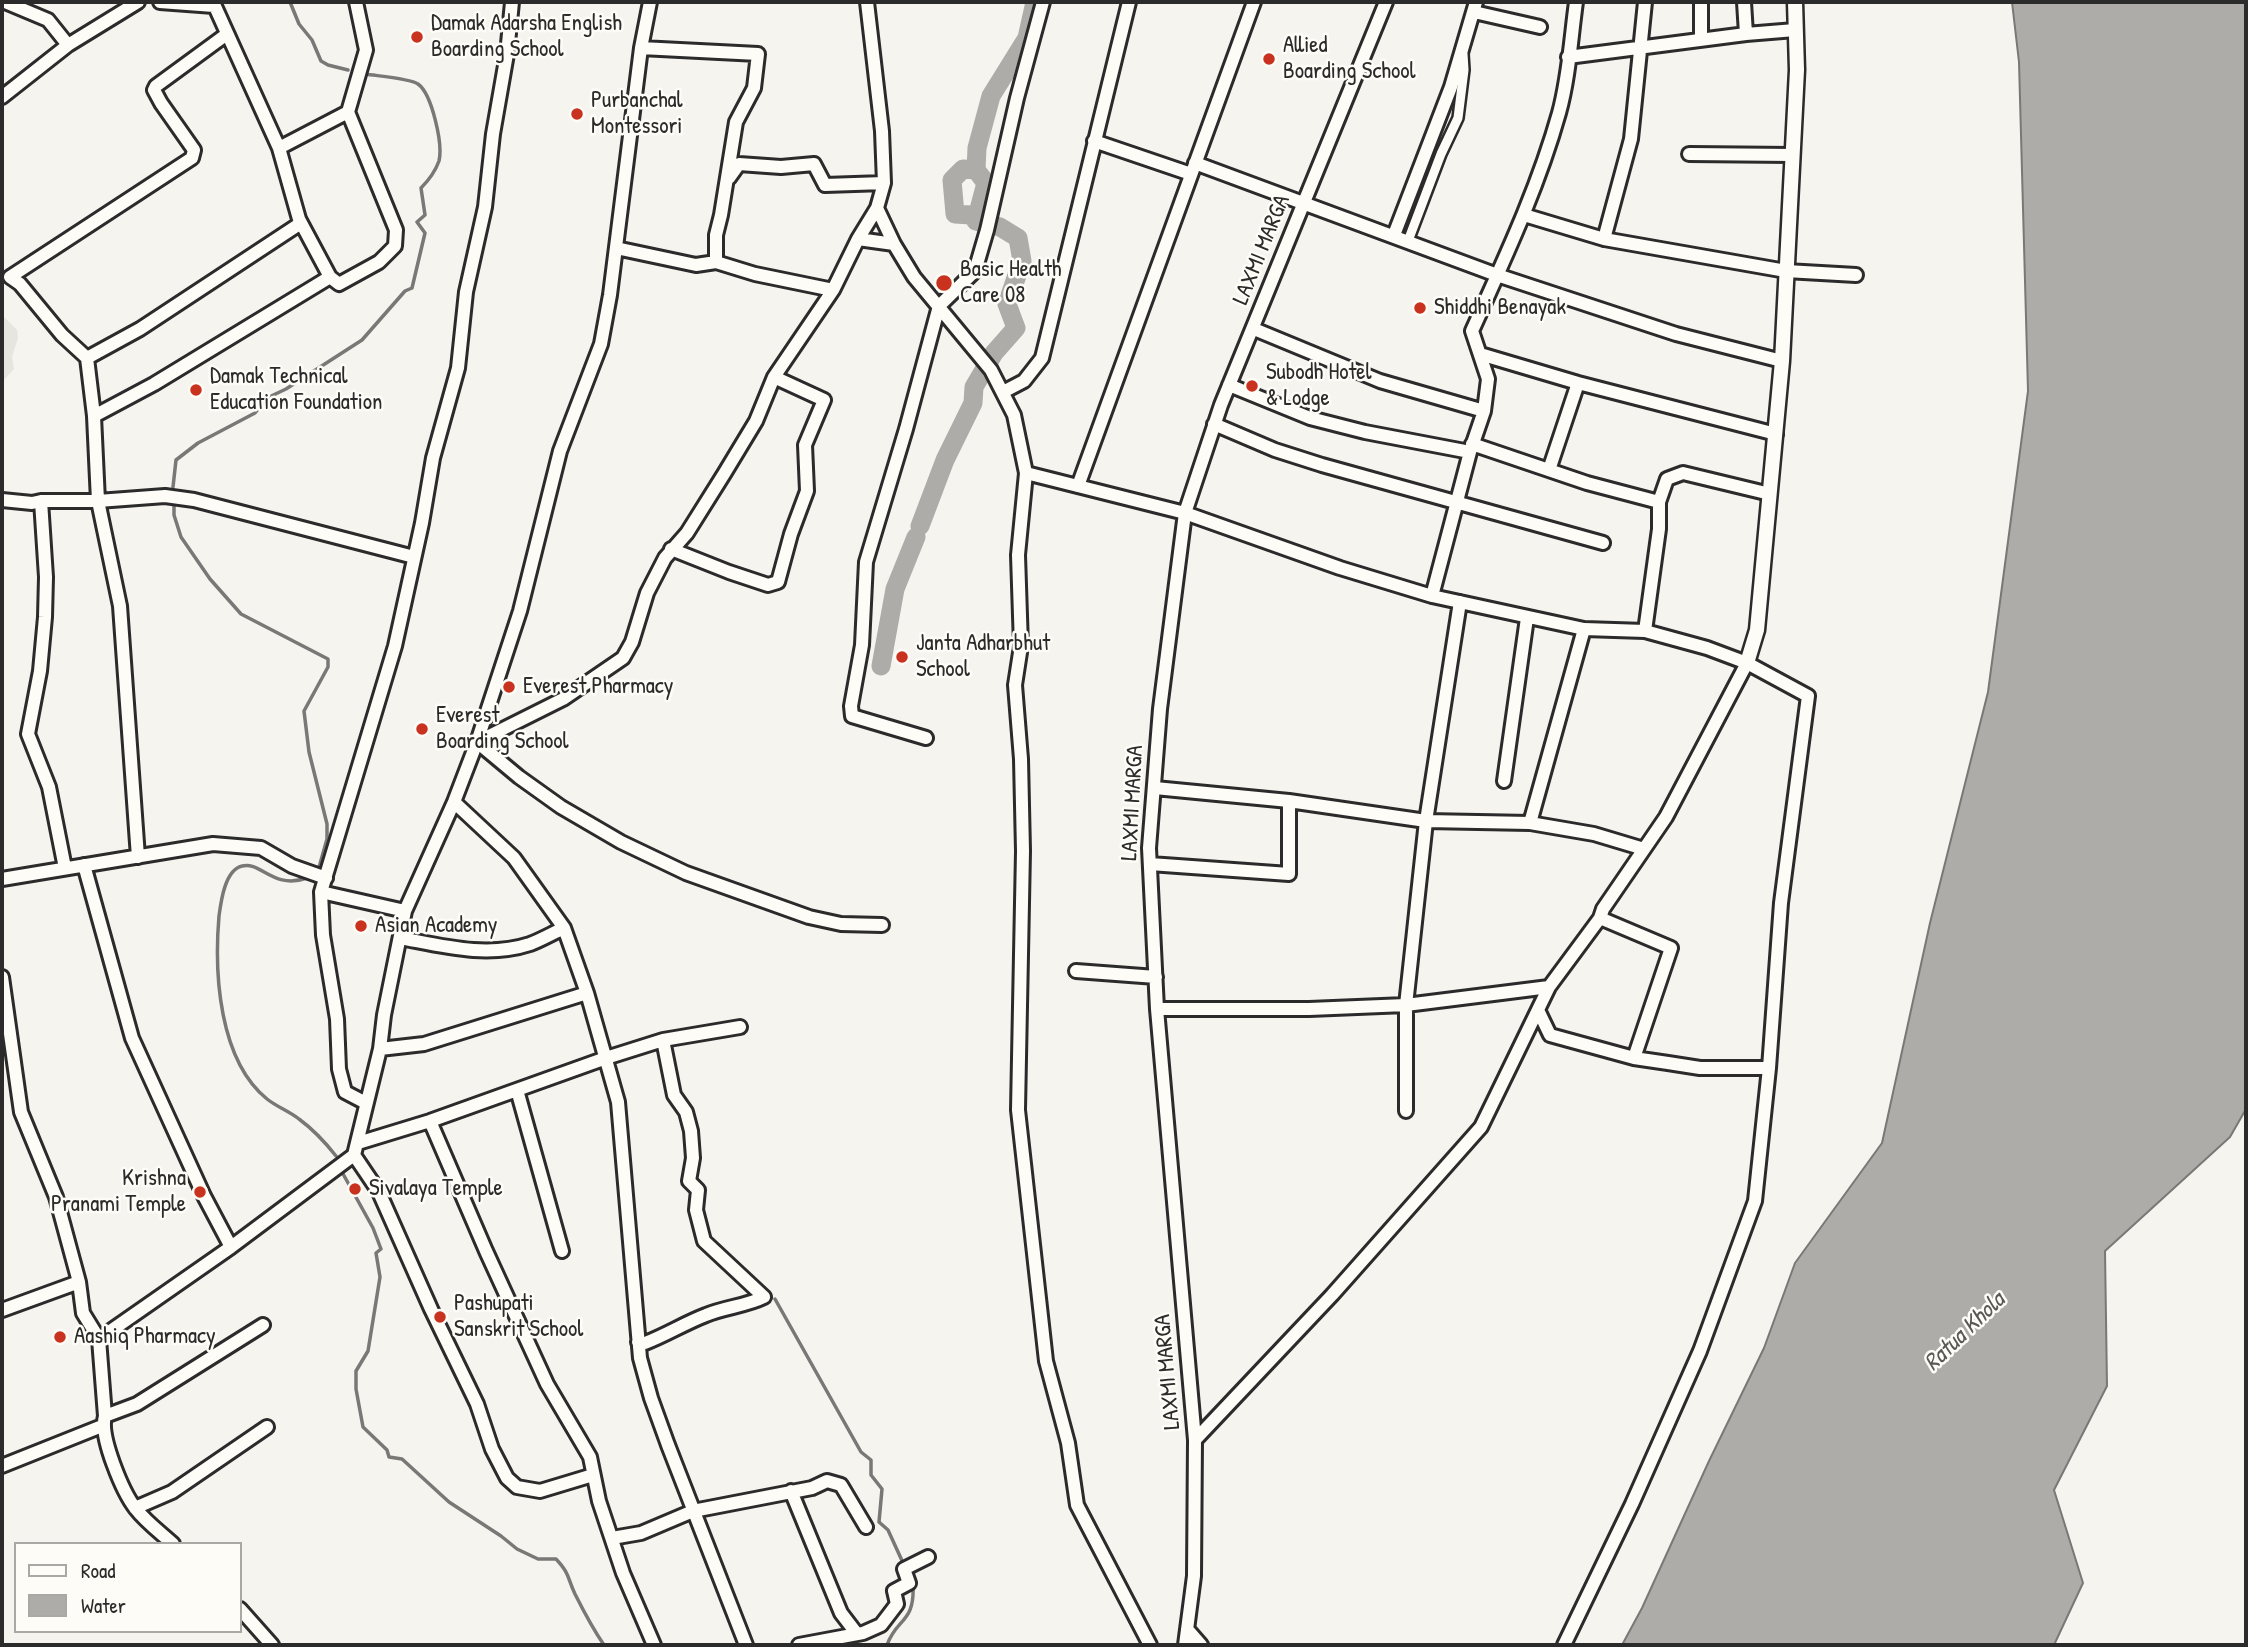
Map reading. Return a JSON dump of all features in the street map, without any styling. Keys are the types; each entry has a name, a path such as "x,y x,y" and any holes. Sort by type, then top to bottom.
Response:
{"street":[{"path":"5,2 48,20 68,45"},
{"path":"2,97 68,45 138,2"},
{"path":"160,2 213,4 279,148 301,223 330,277 339,284 379,262 395,246 396,230 348,112 366,51 356,2"},
{"path":"366,1103 345,1092 340,1069 337,1020 323,935 321,892 391,659 433,458 458,368 466,292 485,207 512,2"},
{"path":"593,1475 540,1491 517,1487 507,1478 492,1449 477,1404 430,1309 380,1192 356,1149 380,1049 384,1015 405,911 454,802 477,742 520,611 560,451 601,344 610,295 641,48 650,2"},
{"path":"477,742 563,699 623,658 632,642 647,593 671,549 687,533 750,431 774,377 833,290 877,208 884,183 882,131 867,2"},
{"path":"926,738 852,716 851,706 862,645 866,562 939,306 975,271 1043,2"},
{"path":"1003,392 1024,381 1042,358 1129,2"},
{"path":"1078,486 1254,2"},
{"name":"LAXMI MARGA","path":"1185,1645 1194,1576 1195,1440 1157,1009 1149,848 1160,709 1185,513 1229,385 1386,2"},
{"path":"1432,596 1471,448 1484,411 1488,379 1472,331 1524,215 1560,110 1576,2"},
{"path":"1604,239 1631,139 1645,2"},
{"path":"1701,2 1701,39"},
{"path":"1744,2 1746,34"},
{"path":"1195,1440 1317,1311 1481,1127 1549,988 1600,918 1603,909 1666,817 1747,663 1757,630 1782,361 1797,70 1795,2"},
{"path":"1394,236 1433,138 1475,7 1540,27"},
{"path":"1569,57 1641,46 1794,30"},
{"path":"138,857 120,606 98,501 94,416 87,358 62,335 20,284 10,277 192,158 194,149 154,90 227,34"},
{"path":"641,48 758,54 754,88 736,122 716,235 716,262"},
{"path":"1408,241 1441,154 1458,118 1464,70 1464,55 1461,50"},
{"path":"279,148 348,112"},
{"path":"1094,141 1303,202 1497,275 1676,334 1782,361"},
{"path":"1689,153 1792,155"},
{"path":"726,182 739,164 814,164 825,185 884,183"},
{"path":"877,208 894,244 915,276 988,366 1003,392 1014,415 1026,473 1017,555 1021,646 1015,685 1021,759 1023,851 1020,1123 1046,1361 1068,1443 1077,1506 1150,1645"},
{"path":"1524,215 1604,239 1786,271 1856,275"},
{"path":"87,358 140,329 301,223"},
{"path":"859,239 894,244"},
{"path":"616,248 696,265 716,262 755,274 833,290"},
{"path":"94,416 164,378 330,277"},
{"path":"1254,329 1380,381 1484,411"},
{"path":"1480,354 1578,383 1776,434"},
{"path":"671,549 768,585 778,582 791,534 807,491 805,445 824,400 774,377"},
{"path":"1549,470 1578,383"},
{"path":"1229,385 1310,418 1365,432 1471,448 1659,502"},
{"path":"1214,424 1275,450 1603,542"},
{"path":"1026,473 1185,513 1340,568 1432,596 1584,629 1645,631 1707,648 1747,663 1808,696 1781,903 1769,1068 1755,1202 1699,1351 1632,1503 1563,1645"},
{"path":"1645,631 1659,529 1659,502 1667,479 1683,473 1770,494"},
{"path":"2,500 32,503 165,496 194,500 414,557"},
{"path":"41,501 46,577 45,617 40,671 28,734 49,787 65,868"},
{"path":"1406,1111 1406,1005 1426,821 1460,602"},
{"path":"1504,781 1527,618"},
{"path":"1530,823 1584,629"},
{"path":"477,742 519,778 561,807 621,842 686,873 809,917 841,924 882,925"},
{"path":"1155,789 1289,801 1426,821 1530,823 1594,834 1644,849"},
{"path":"1150,864 1289,874 1289,801"},
{"path":"454,802 514,858 564,928 587,993 619,1112 638,1342 650,1398 746,1645"},
{"path":"2,879 213,844 261,848 292,866 326,878"},
{"path":"85,865 132,1038 204,1196 231,1247"},
{"path":"321,892 405,911"},
{"path":"1600,918 1671,948 1634,1058"},
{"path":"400,938 467,951 498,950 530,944 564,928"},
{"path":"1076,971 1156,977"},
{"path":"2,977 21,1112 56,1197 79,1282 83,1313 99,1339 104,1421 110,1455 135,1508 171,1542"},
{"path":"1157,1009 1309,1009 1406,1005 1549,988"},
{"path":"380,1049 424,1044 587,993"},
{"path":"1538,1010 1550,1035 1634,1058 1700,1068 1769,1068"},
{"path":"99,1339 231,1247 356,1149 606,1058 663,1041 740,1027"},
{"path":"638,1342 654,1340 707,1314 735,1305 751,1304 764,1297 705,1241 696,1210 698,1190 689,1181 693,1158 691,1131 686,1112 674,1095 663,1041"},
{"path":"517,1090 562,1251"},
{"path":"430,1121 547,1384 590,1457 598,1501 623,1573 654,1645"},
{"path":"2,1310 79,1282"},
{"path":"2,1466 137,1404 263,1325"},
{"path":"135,1508 172,1492 267,1427"},
{"path":"612,1538 641,1533 694,1511 812,1488 827,1481 841,1485 866,1527"},
{"path":"791,1491 841,1613 857,1634"},
{"path":"799,1645 857,1634 881,1625 897,1604 894,1591 909,1583 904,1569 928,1557"},
{"path":"242,1611 272,1645"},
{"path":"1187,1629 1201,1645"}],"shaded area":[{"path":"2,315 17,330 18,338 12,357 14,369 2,382"}],"water":[{"name":"Ratua Khola","path":"2012,2 2246,2 2246,1109 2230,1137 2105,1251 2107,1386 2054,1490 2083,1583 2054,1645 1622,1645 1764,1348 1795,1263 1882,1143 1930,923 1988,692 2028,391 2019,62"}],"waterway":[{"path":"290,2 299,24 312,40 321,61 348,70"},
{"path":"920,526 945,460 973,403 974,387 994,353 1016,328 1007,304 1022,261 1018,238 1000,227 976,221 986,183 976,170 977,148 991,96 1027,38 1035,2"},
{"path":"173,487 176,460 198,443 255,413 267,398 286,389 362,340 405,291 412,288 425,233 417,222 425,215 421,188 432,176 439,161 435,120 428,98 418,84 365,74"},
{"path":"976,170 963,169 952,180 955,214 971,215 976,221"},
{"path":"174,501 174,515 181,537 210,579 241,614 328,659 328,667 304,711 309,752 327,824 327,839 318,871"},
{"path":"881,666 895,589 916,537"},
{"path":"307,878 285,880 249,866 242,866 232,873 225,887 219,916 219,989 229,1039 251,1082 267,1099 310,1127 336,1156"},
{"path":"342,1172 373,1228 381,1249 376,1253 380,1277 368,1351 356,1371 356,1389 363,1427 387,1450 389,1457 402,1459 449,1502 517,1549 538,1559 556,1559 566,1572 592,1627 604,1645"},
{"path":"775,1299 861,1452 871,1460 871,1475 882,1489 879,1522 888,1530 904,1565"},
{"path":"887,1645 911,1606 913,1584"}],"place":[{"name":"Damak Adarsha English Boarding School","path":"417,37"},
{"name":"Allied Boarding School","path":"1269,59"},
{"name":"Purbanchal Montessori","path":"577,114"},
{"name":"Basic Health Care 08","path":"944,283"},
{"name":"Shiddhi Benayak","path":"1420,308"},
{"name":"Subodh Hotel & Lodge","path":"1252,386"},
{"name":"Damak Technical Education Foundation","path":"196,390"},
{"name":"Janta Adharbhut School","path":"902,657"},
{"name":"Everest Pharmacy","path":"509,687"},
{"name":"Everest Boarding School","path":"422,729"},
{"name":"Asian Academy","path":"361,926"},
{"name":"Sivalaya Temple","path":"355,1189"},
{"name":"Krishna Pranami Temple","path":"200,1192"},
{"name":"Pashupati Sanskrit School","path":"440,1317"},
{"name":"Aashiq Pharmacy","path":"60,1337"}]}
